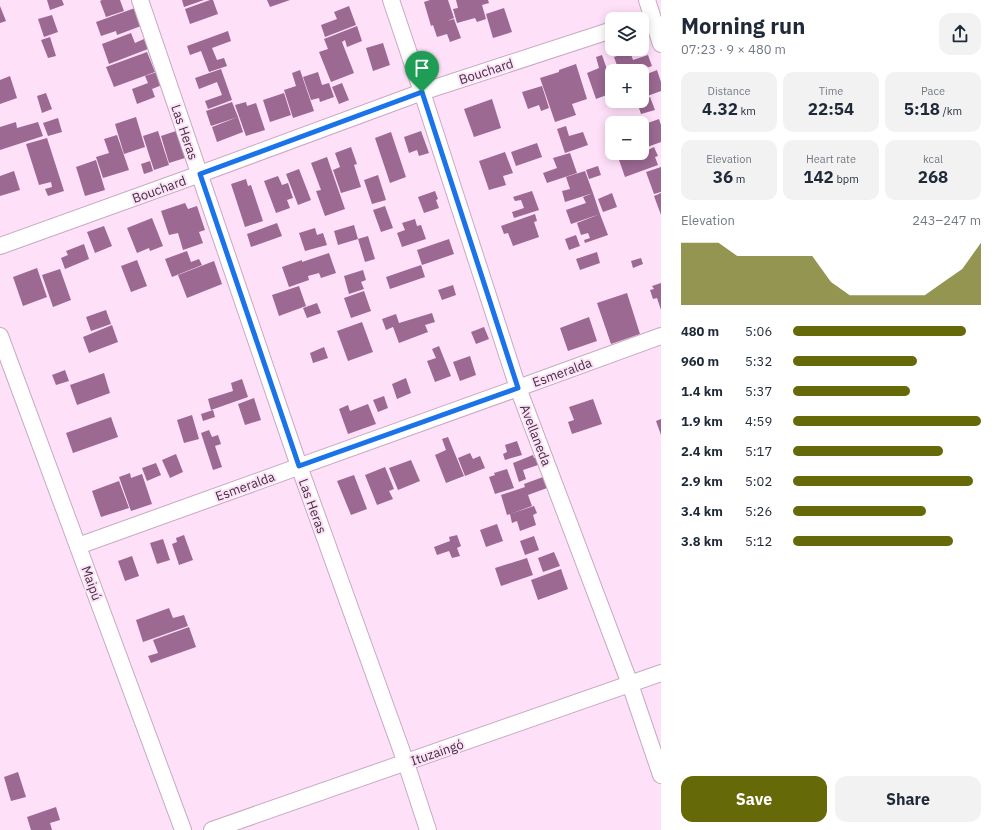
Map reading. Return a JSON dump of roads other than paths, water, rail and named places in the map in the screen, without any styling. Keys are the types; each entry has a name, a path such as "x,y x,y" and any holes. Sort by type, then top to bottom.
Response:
{"street":[{"name":"Las Heras","path":"140,0 299,466 406,763 428,830"},
{"name":"Avellaneda","path":"391,0 518,388 630,684 661,775"},
{"path":"647,0 661,44"},
{"name":"Bouchard","path":"0,246 422,92 605,32"},
{"name":"Maipú","path":"0,336 183,830"},
{"name":"Esmeralda","path":"78,546 661,336"},
{"name":"Ituzaingó","path":"212,830 661,673"}]}
